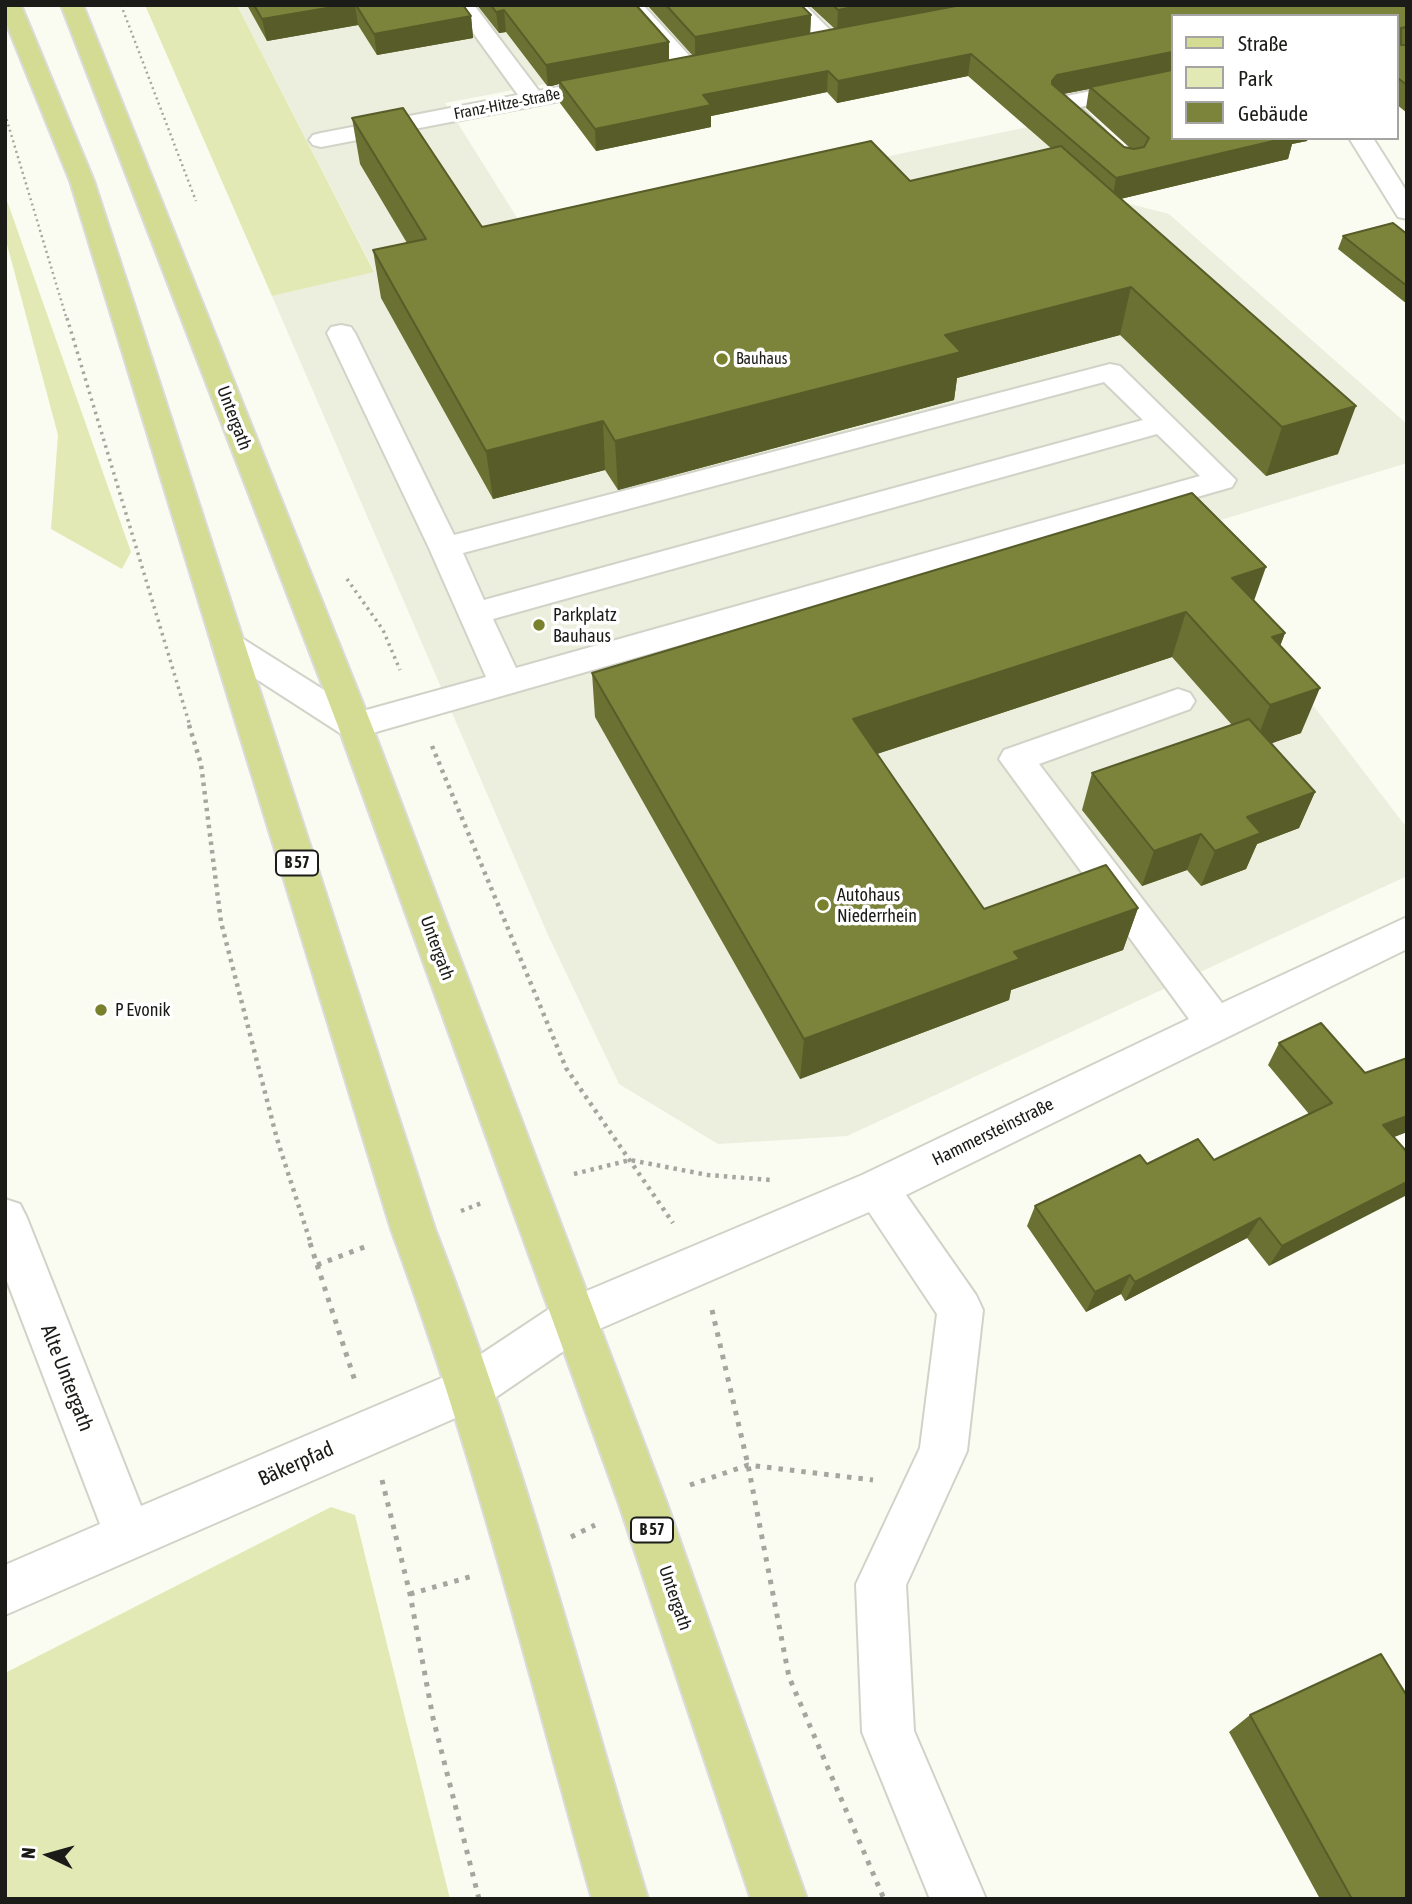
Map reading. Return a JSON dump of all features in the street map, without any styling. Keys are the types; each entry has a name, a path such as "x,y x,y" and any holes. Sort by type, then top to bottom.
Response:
{"main road":[{"name":"B 57","path":"10,5 82,181 413,1230 445,1313 522,1562 620,1899"},
{"name":"Untergath","path":"72,5 355,726 646,1514 779,1899"}],"street":[{"path":"463,5 533,99"},
{"path":"631,5 689,69"},
{"path":"792,5 831,42"},
{"path":"805,47 857,37"},
{"path":"663,74 715,64"},
{"name":"Franz-Hitze-Straße","path":"321,140 637,79"},
{"path":"1110,145 1062,104 1170,81"},
{"path":"1362,140 1407,212"},
{"path":"341,333 476,613 506,683"},
{"path":"228,646 355,726 1221,480 1110,372 444,548"},
{"path":"476,613 1163,423"},
{"path":"1178,701 1016,759 1216,1025"},
{"name":"Hammersteinstraße","path":"574,1318 877,1188 1407,932"},
{"path":"877,1188 960,1310 943,1451 881,1584 888,1732 958,1899"},
{"name":"Alte Untergath","path":"5,1218 129,1537"},
{"name":"Bäkerpfad","path":"5,1590 467,1390 574,1318"}],"path":[{"path":"5,114 201,764 221,922 277,1139 371,1431 410,1594 433,1718 479,1899"},
{"path":"317,1265 525,1187 630,1160 708,1175 773,1180"},
{"path":"748,1465 789,1677 884,1899"}],"shaded area":[{"path":"237,5 965,5 445,103 526,232 1028,127 1111,199 1169,214 1407,424 1407,463 1152,541 1299,687 1407,828 1407,876 847,1136 718,1144 619,1084 548,935 272,296 374,271"}],"green space":[{"path":"145,5 237,5 374,272 272,296"},
{"path":"5,195 131,552 122,569 51,529 58,435 5,237"},
{"path":"331,1507 355,1515 450,1899 5,1899 5,1673"}],"building":[{"path":"254,5 345,5 262,19"},
{"path":"356,5 463,5 471,16 374,34"},
{"path":"491,5 636,5 669,42 546,65 504,10 496,12"},
{"path":"666,5 801,5 811,15 695,37"},
{"path":"833,5 863,5 838,10"},
{"path":"961,5 1407,5 1407,27 1401,28 1401,45 1407,45 1407,85 1398,79 1398,14 1170,14 1170,52 1057,75 1052,84 1124,147 1144,147 1149,138 1090,87 1170,70 1170,140 1278,140 1116,178 971,54 838,81 828,71 703,95 711,105 595,129 559,81"},
{"name":"Bauhaus","path":"403,108 482,227 871,141 910,181 1061,146 1356,406 1282,427 1131,287 945,335 961,352 615,441 603,421 486,451 373,250 426,239 352,118"},
{"path":"1393,223 1407,234 1407,286 1343,236"},
{"path":"1192,493 1266,567 1232,578 1285,633 1272,637 1320,688 1270,705 1186,612 853,719 984,909 1106,865 1138,908 1014,952 1020,959 804,1039 592,673"},
{"path":"1249,719 1315,792 1247,817 1261,833 1215,851 1201,834 1154,851 1092,773"},
{"path":"1321,1023 1365,1073 1407,1058 1407,1116 1383,1125 1407,1152 1407,1182 1282,1246 1260,1218 1135,1282 1130,1275 1095,1292 1035,1206 1140,1155 1147,1164 1198,1139 1214,1160 1332,1103 1279,1043"},
{"path":"1381,1654 1407,1696 1407,1899 1352,1899 1250,1715"}],"place":[{"name":"Bauhaus","path":"722,359"},
{"name":"Parkplatz Bauhaus","path":"539,625"},
{"name":"Autohaus Niederrhein","path":"823,905"},
{"name":"P Evonik","path":"101,1010"}]}
